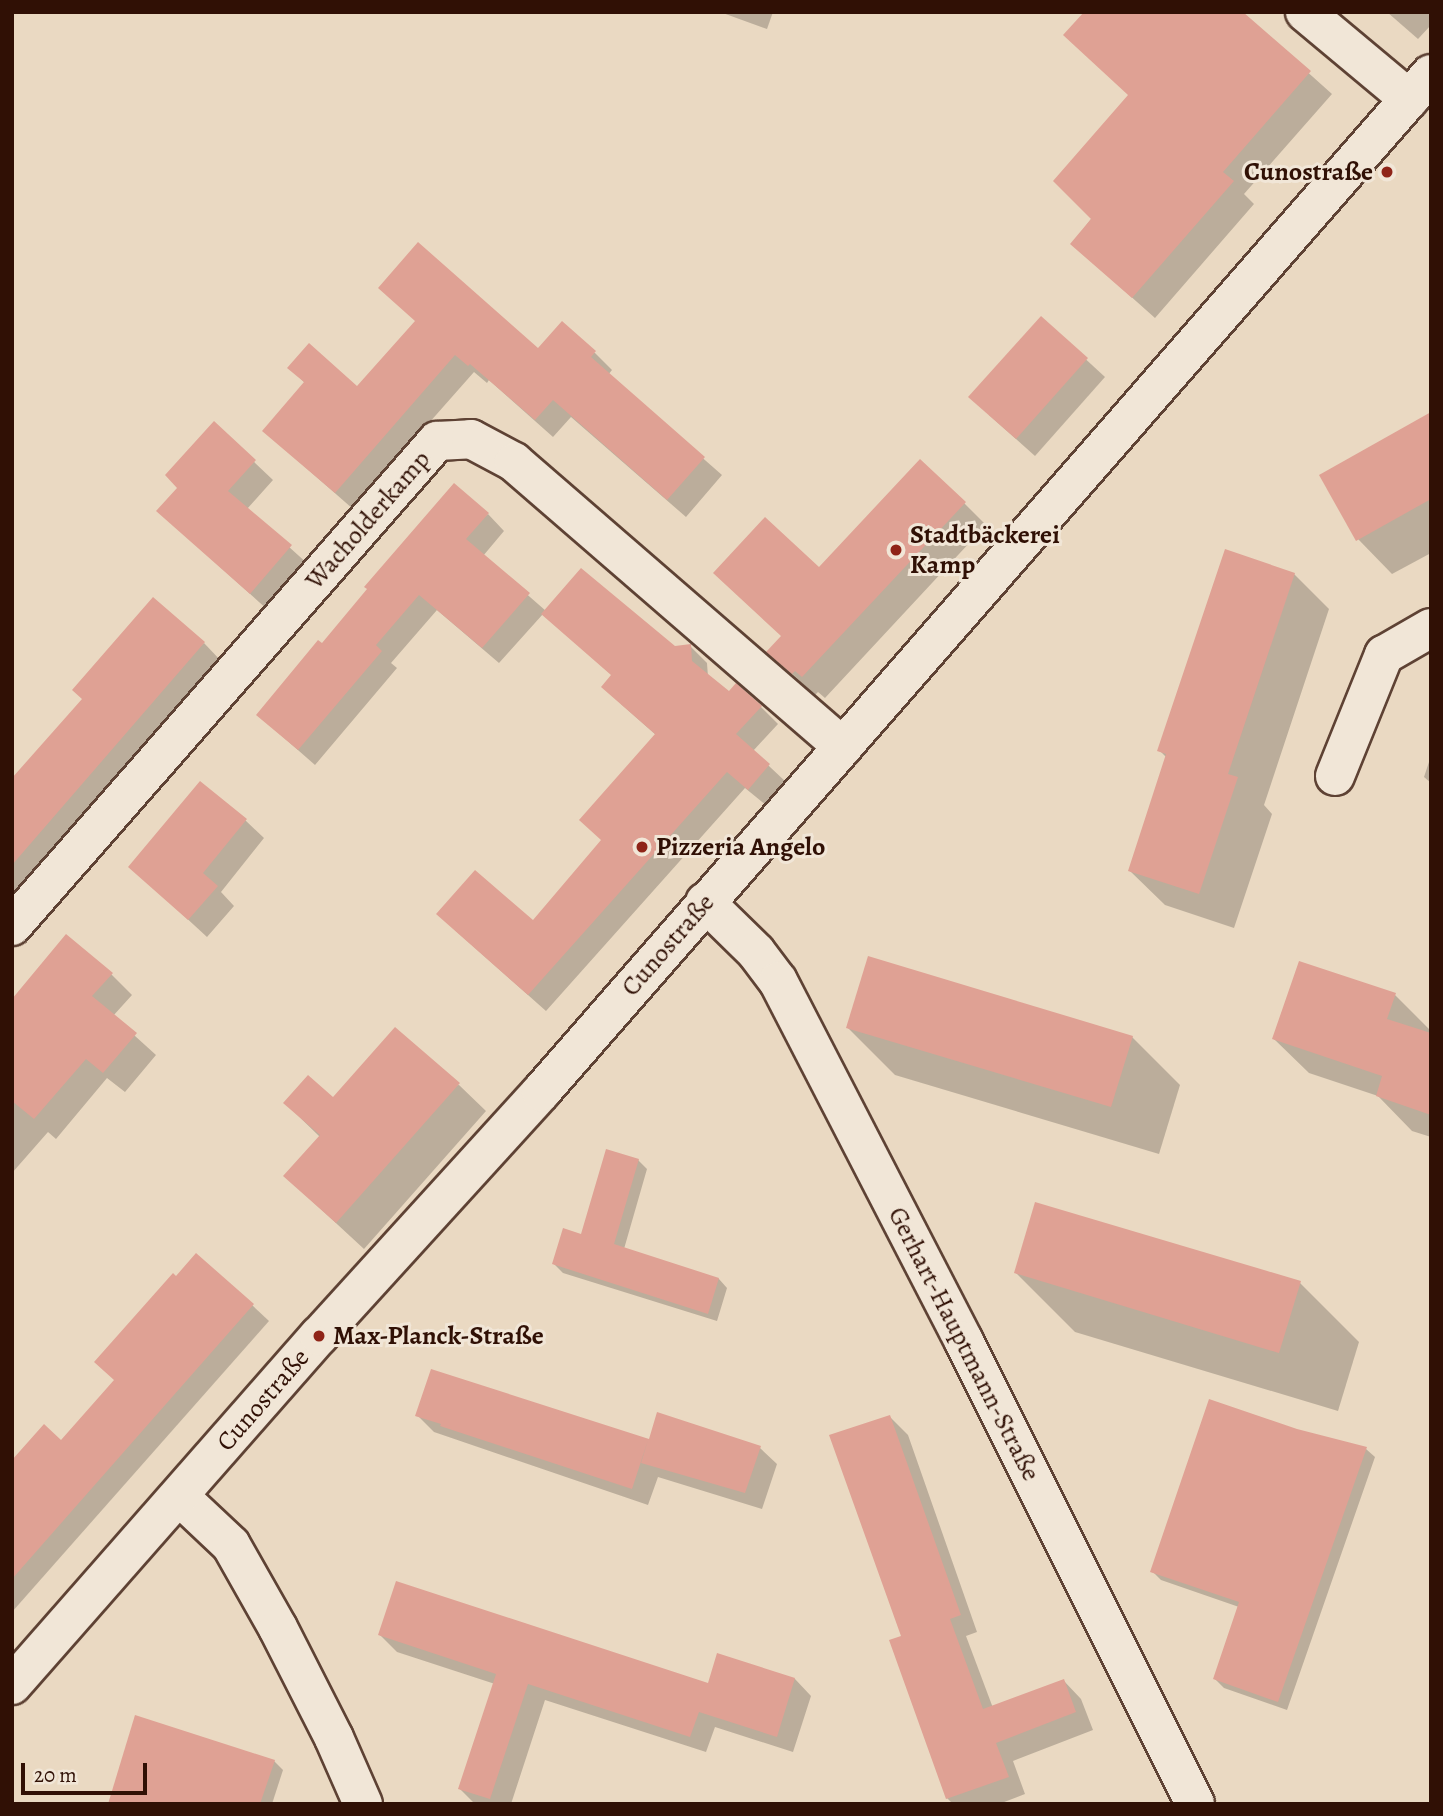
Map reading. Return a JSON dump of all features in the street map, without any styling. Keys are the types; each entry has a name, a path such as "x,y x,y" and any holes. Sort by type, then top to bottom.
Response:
{"street":[{"path":"1305,12 1420,86"},
{"name":"Cunostraße","path":"12,1685 842,747 1420,86"},
{"name":"Wacholderkamp","path":"12,926 437,441 471,439 514,462 842,747"},
{"path":"1335,776 1384,655 1431,628"},
{"name":"Gerhart-Hauptmann-Straße","path":"705,902 755,952 778,981 964,1341 1195,1804"},
{"path":"179,1496 231,1545 303,1677 363,1804"}],"building":[{"path":"1084,12 1243,12 1311,71 1223,172 1234,181 1132,298 1070,244 1091,219 1053,181 1128,95 1063,35"},
{"path":"418,242 538,348 562,321 596,351 591,357 705,457 667,500 553,400 535,420 470,364 468,366 455,355 335,493 262,431 304,382 287,368 309,343 357,386 415,321 378,288"},
{"path":"1041,316 1088,358 1016,439 968,397"},
{"path":"1431,412 1431,499 1356,541 1319,475"},
{"path":"214,421 256,460 228,491 292,545 250,594 156,511 177,488 165,475"},
{"path":"920,459 966,502 802,677 795,671 792,674 766,652 781,636 713,573 765,517 819,567"},
{"path":"454,483 489,513 466,539 530,593 482,648 419,595 376,645 382,651 298,750 256,715 318,640 322,643 367,589 364,587"},
{"path":"1225,549 1295,573 1228,774 1238,777 1199,894 1128,871 1166,754 1157,751"},
{"path":"581,568 675,646 691,644 692,661 729,691 736,683 762,706 736,734 770,764 748,790 727,772 528,995 436,914 475,870 533,920 601,840 579,820 655,734 601,687 611,675 541,614"},
{"path":"153,597 205,642 12,865 12,778 82,699 72,690"},
{"path":"200,781 247,819 203,873 218,886 188,920 128,867"},
{"path":"66,934 113,973 92,996 137,1033 103,1073 86,1059 34,1119 12,1101 12,999"},
{"path":"868,956 1133,1036 1111,1107 846,1028"},
{"path":"1299,961 1396,993 1387,1019 1431,1033 1431,1115 1376,1096 1382,1076 1272,1039"},
{"path":"395,1027 460,1083 336,1223 283,1176 320,1135 283,1103 308,1075 333,1097"},
{"path":"606,1149 639,1159 614,1244 719,1278 708,1314 552,1264 563,1228 581,1234"},
{"path":"1035,1202 1301,1281 1279,1353 1014,1273"},
{"path":"196,1253 254,1304 12,1579 12,1460 44,1424 61,1440 114,1380 94,1362 173,1273 176,1276"},
{"path":"431,1369 649,1439 657,1412 761,1446 745,1493 641,1463 648,1440 632,1489 415,1416"},
{"path":"1209,1399 1297,1429 1367,1447 1278,1702 1213,1679 1239,1602 1150,1572"},
{"path":"890,1415 961,1615 950,1619 983,1709 1064,1679 1076,1712 996,1743 1009,1777 946,1799 889,1640 901,1636 829,1435"},
{"path":"396,1581 708,1683 717,1653 795,1678 777,1737 699,1712 690,1737 528,1684 490,1799 458,1789 496,1674 378,1635"},
{"path":"135,1715 275,1760 260,1804 108,1804"}],"place":[{"name":"Cunostraße","path":"1387,172"},
{"name":"Stadtbäckerei Kamp","path":"896,550"},
{"name":"Pizzeria Angelo","path":"642,847"},
{"name":"Max-Planck-Straße","path":"319,1336"}]}
